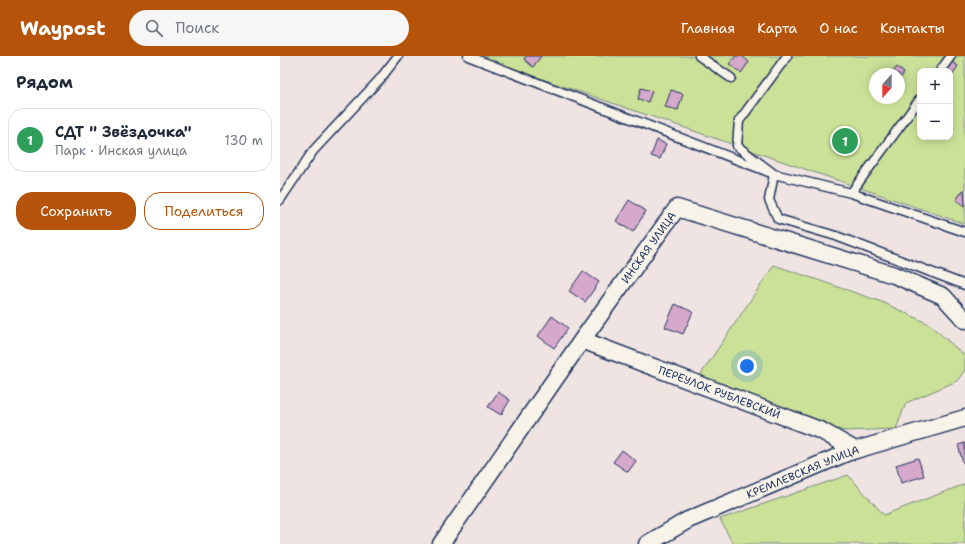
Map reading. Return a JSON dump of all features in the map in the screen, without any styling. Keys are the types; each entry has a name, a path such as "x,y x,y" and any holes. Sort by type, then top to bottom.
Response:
{"street":[{"name":"ИНСКАЯ УЛИЦА","path":"441,544 582,340 677,208 894,275 943,296 965,320"},
{"name":"ПЕРЕУЛОК РУБЛЕВСКИЙ","path":"582,340 822,431 855,450"},
{"name":"КРЕМЛЕВСКАЯ УЛИЦА","path":"647,544 688,520 855,450 965,418"}],"lane":[{"path":"280,200 313,152 380,79 398,56"},
{"path":"468,56 774,174 852,193 964,231"},
{"path":"699,56 731,78"},
{"path":"774,174 737,146 739,121 787,56"},
{"path":"942,68 951,56"},
{"path":"852,193 917,103"},
{"path":"774,174 769,200 778,219 836,236 965,285"}],"green space":[{"path":"475,56 965,56 965,224"},
{"path":"774,265 882,302 929,324 965,356 965,370 957,381 906,403 896,429 845,431 774,413 697,380"},
{"path":"848,475 884,515 965,484 965,544 733,544 720,519"}],"building":[{"path":"526,56 541,56 533,67 524,59"},
{"path":"736,56 742,56 749,62 741,73 729,64"},
{"path":"951,61 958,66 953,74 953,68 946,68"},
{"path":"641,88 652,91 648,102 638,99"},
{"path":"671,90 683,94 678,110 665,107"},
{"path":"657,140 666,144 660,159 651,156"},
{"path":"836,140 847,149 842,155 831,147"},
{"path":"964,189 965,204 964,206 956,200"},
{"path":"629,200 646,211 633,232 616,221"},
{"path":"583,271 599,282 585,302 569,291"},
{"path":"675,304 693,312 683,334 665,327"},
{"path":"552,316 568,328 554,348 538,336"},
{"path":"498,392 510,400 501,415 488,407"},
{"path":"965,443 965,463 963,463 958,445"},
{"path":"622,450 636,461 628,472 613,462"},
{"path":"918,458 924,476 901,483 896,465"}],"place":[{"name":"СДТ \" Звёздочка\"","path":"845,141"}]}
